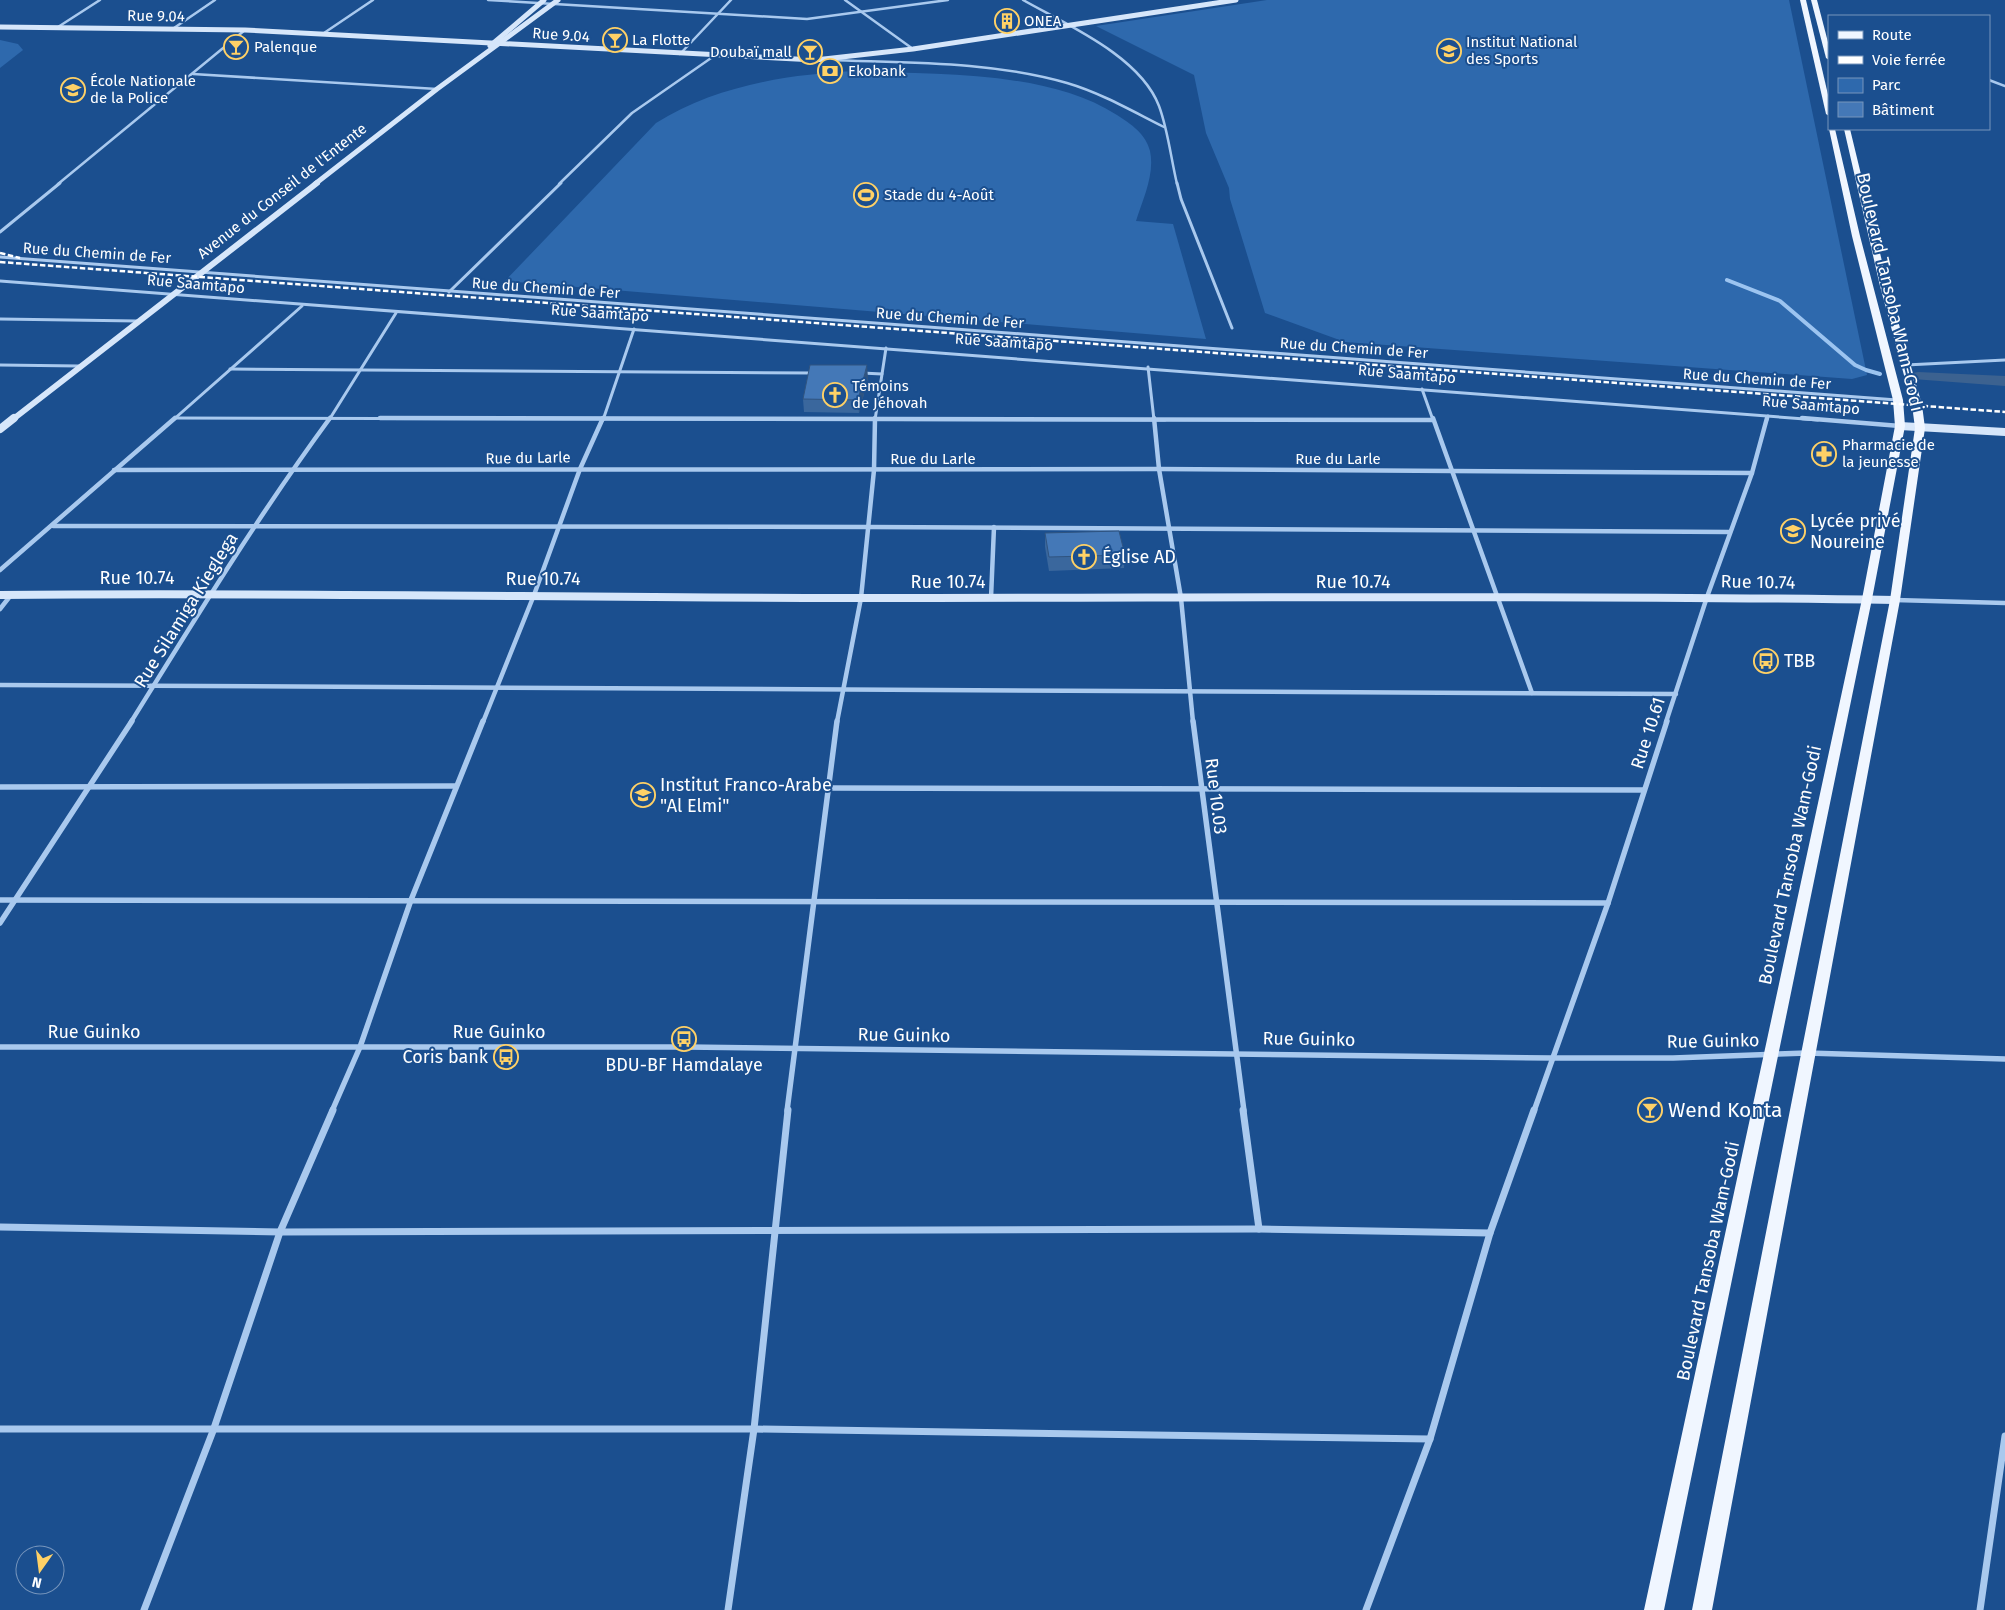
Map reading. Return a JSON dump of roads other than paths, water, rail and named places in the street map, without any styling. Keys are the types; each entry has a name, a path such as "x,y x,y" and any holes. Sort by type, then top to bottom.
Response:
{"main road":[{"name":"Rue 9.04","path":"0,27 174,28 324,33 714,56 815,60 912,49 1236,0"},
{"path":"1803,0 1828,110"},
{"path":"1814,0 1828,54"},
{"path":"488,51 491,43 543,1"},
{"name":"Avenue du Conseil de l'Entente","path":"0,429 437,89 488,51 502,44 556,2"},
{"name":"Boulevard Tansoba Wam-Godi","path":"1654,1610 1867,599 1900,426 1898,400 1856,236 1832,130"},
{"name":"Boulevard Tansoba Wam-Godi","path":"1702,1610 1895,600 1920,428 1917,405 1904,365 1846,130"},
{"name":"Rue Saamtapo","path":"1900,426 2005,432"},
{"name":"Rue 10.74","path":"0,595 211,593 861,598 1707,597 1895,600"}],"street":[{"path":"58,27 100,0"},
{"path":"174,28 215,0"},
{"path":"324,33 373,0"},
{"path":"488,0 543,1 807,18 948,0"},
{"path":"680,54 731,0"},
{"path":"845,0 912,49"},
{"path":"1023,0 1118,57 1145,81 1159,106 1181,199 1232,328"},
{"path":"0,232 245,30"},
{"path":"449,292 632,113 714,56"},
{"path":"815,60 991,69 1028,74 1094,93 1164,127"},
{"path":"193,74 437,89"},
{"path":"1990,80 2005,86"},
{"name":"Rue du Chemin de Fer","path":"0,256 449,292 1898,400"},
{"name":"Rue Saamtapo","path":"0,281 170,296 1148,367 1900,426"},
{"path":"0,570 53,526 114,470 176,418 302,306"},
{"name":"Rue Silamiga Kieglega","path":"0,923 87,786 123,736 211,593 291,471 330,418 396,313"},
{"path":"0,319 137,321"},
{"path":"144,1610 213,1430 280,1232 360,1047 411,900 534,596 580,469 604,418 634,329"},
{"path":"728,1610 754,1429 794,1049 815,902 828,788 842,688 861,598 874,470 876,420 886,348"},
{"path":"1904,365 2005,360"},
{"path":"0,365 79,366"},
{"name":"Rue 10.03","path":"1148,367 1152,419 1159,469 1181,598 1189,691 1201,789 1259,1229"},
{"path":"230,369 824,373"},
{"path":"853,373 882,374"},
{"path":"1422,389 1472,530 1500,598 1532,693"},
{"name":"Rue 10.61","path":"1366,1610 1430,1439 1490,1233 1608,903 1707,597 1752,472 1768,416"},
{"path":"176,418 1432,420"},
{"name":"Rue du Larle","path":"114,470 1159,469 1752,472"},
{"path":"53,526 994,527 1729,532"},
{"path":"991,598 994,527"},
{"path":"0,609 11,595"},
{"path":"1895,600 2005,603"},
{"path":"0,685 842,688 1676,694"},
{"path":"0,787 456,786"},
{"path":"828,788 1644,790"},
{"path":"0,900 1608,903"},
{"name":"Rue Guinko","path":"0,1047 794,1049 1551,1058 1807,1053 2005,1059"},
{"path":"0,1227 280,1232 1259,1229 1490,1233"},
{"path":"0,1429 754,1429 1430,1439"},
{"path":"1980,1610 2005,1436"}],"waterway":[{"path":"1727,280 1780,301 1855,365 1880,374"},
{"path":"1918,376 2005,381"}],"railway":[{"path":"0,253 20,258"},
{"path":"0,262 2005,412"}],"place":[{"name":"ONEA","path":"1007,21"},
{"name":"La Flotte","path":"615,40"},
{"name":"Palenque","path":"236,47"},
{"name":"Institut National des Sports","path":"1449,51"},
{"name":"Doubaï mall","path":"810,52"},
{"name":"Ekobank","path":"830,71"},
{"name":"École Nationale de la Police","path":"73,90"},
{"name":"Stade du 4-Août","path":"866,195"},
{"name":"Témoins de Jéhovah","path":"835,395"},
{"name":"Pharmacie de la jeunesse","path":"1824,454"},
{"name":"Lycée privé Noureine","path":"1793,531"},
{"name":"Église AD","path":"1084,557"},
{"name":"TBB","path":"1766,661"},
{"name":"Institut Franco-Arabe \"Al Elmi\"","path":"643,795"},
{"name":"BDU-BF Hamdalaye","path":"684,1039"},
{"name":"Coris bank","path":"506,1057"},
{"name":"Wend Konta","path":"1650,1110"}]}
